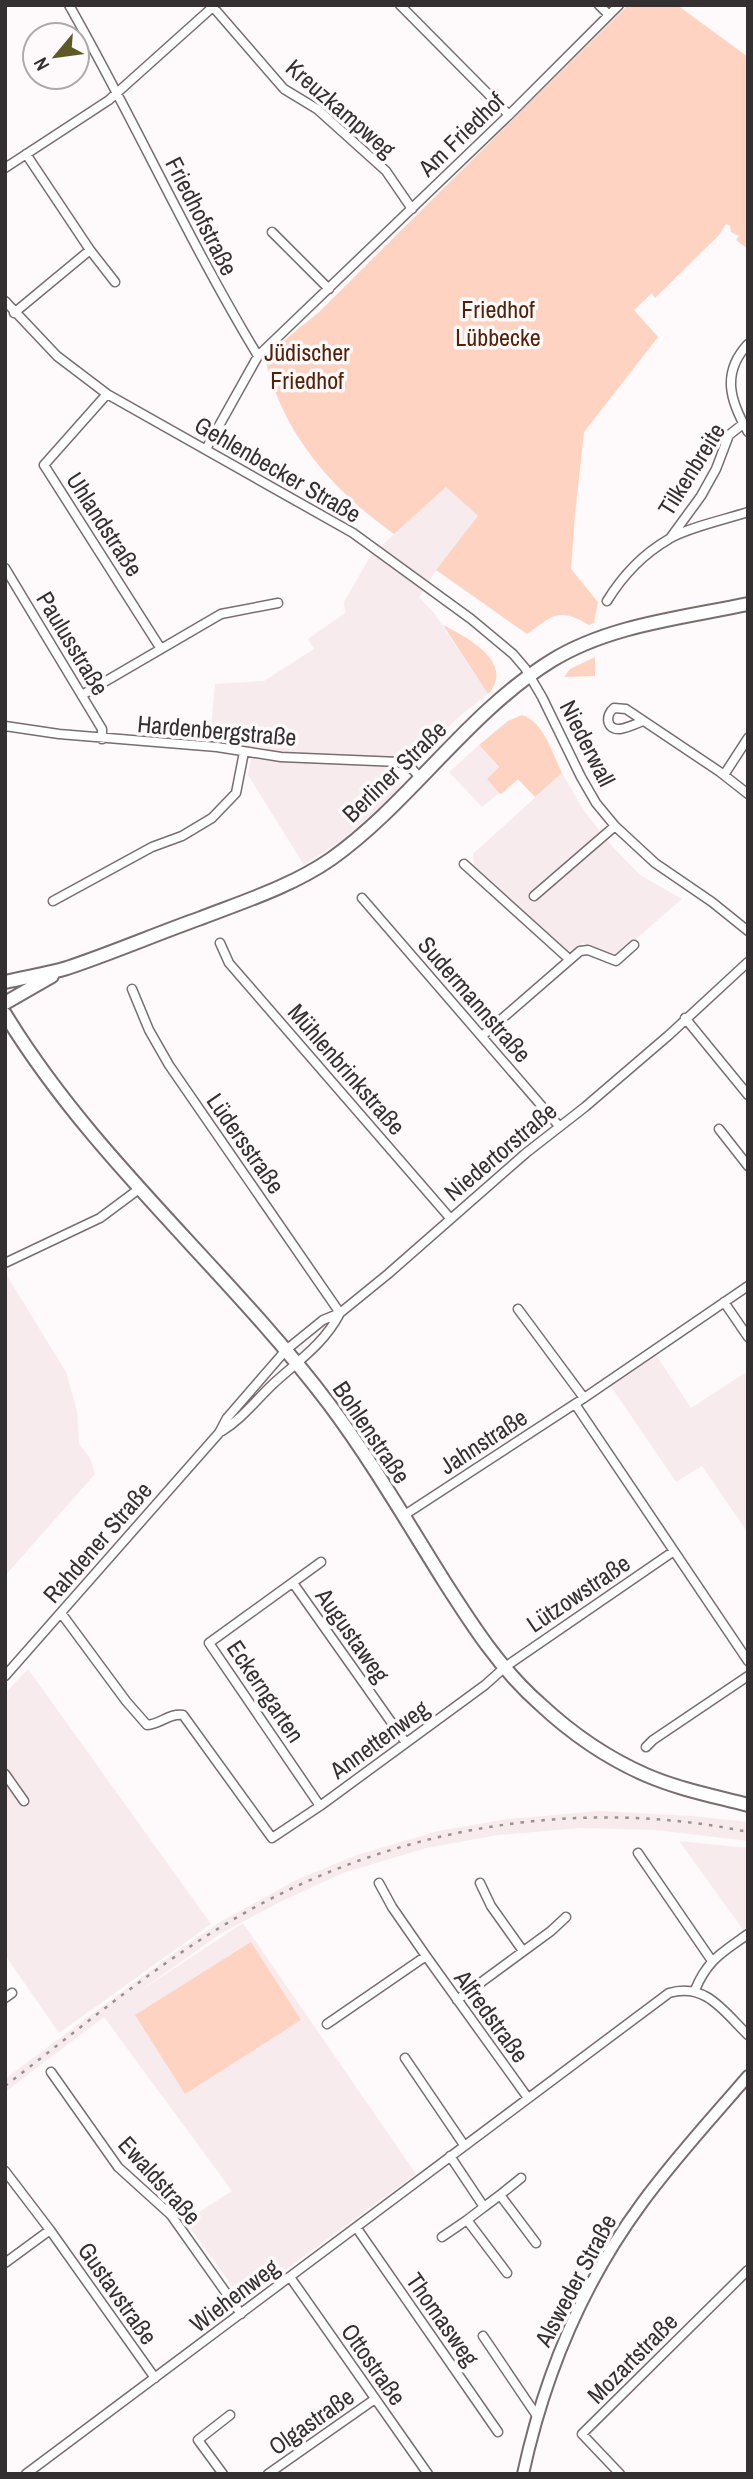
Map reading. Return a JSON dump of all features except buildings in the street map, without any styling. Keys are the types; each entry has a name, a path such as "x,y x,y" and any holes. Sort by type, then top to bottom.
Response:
{"main road":[{"name":"Berliner Straße","path":"5,982 64,969 241,903 305,875 373,825 466,730 530,675 566,652 645,624 748,604"},
{"name":"Berliner Straße","path":"5,1003 64,969"},
{"name":"Bohlenstraße","path":"5,1014 62,1099 311,1381 357,1442 471,1623 505,1667 538,1703 565,1726 622,1763 654,1778 748,1805"}],"street":[{"name":"Friedhofstraße","path":"69,5 118,91 196,248 258,356"},
{"path":"400,5 509,115"},
{"path":"599,5 609,15"},
{"name":"Am Friedhof","path":"206,449 258,356 509,115 619,5"},
{"path":"5,168 109,100 214,6"},
{"name":"Kreuzkampweg","path":"214,6 284,89 317,109 386,171 412,209"},
{"path":"26,154 90,250 115,282"},
{"path":"272,232 328,289"},
{"path":"14,313 90,250"},
{"name":"Gehlenbecker Straße","path":"5,301 57,356 107,394 361,538 471,619 520,661 530,675"},
{"name":"Tilkenbreite","path":"671,537 701,496 716,469 729,435 746,428 736,408 729,384 736,360 748,344"},
{"name":"Uhlandstraße","path":"107,394 44,465 161,649"},
{"path":"607,601 617,584 635,564 671,537 748,512"},
{"name":"Paulusstraße","path":"5,568 102,729 102,739"},
{"path":"82,695 221,614 278,603"},
{"name":"Niederwall","path":"530,675 581,777 596,803 615,826 655,863 712,902 748,931"},
{"path":"643,721 748,794"},
{"name":"Hardenbergstraße","path":"5,726 102,739 217,747 281,757 399,762 421,778"},
{"path":"724,775 748,738"},
{"path":"53,901 212,818 236,793 244,752"},
{"path":"534,896 615,826"},
{"path":"464,863 569,959"},
{"name":"Sudermannstraße","path":"362,898 559,1126"},
{"name":"Mühlenbrinkstraße","path":"220,943 229,963 450,1218"},
{"path":"482,1035 580,951 588,950 616,961 634,945"},
{"name":"Niedertorstraße","path":"286,1350 323,1320 340,1313 407,1258 450,1218 659,1044 748,962"},
{"name":"Lüdersstraße","path":"132,989 149,1030 169,1065 340,1313"},
{"path":"685,1018 748,1095"},
{"path":"719,1129 748,1166"},
{"path":"5,1263 100,1218 139,1189"},
{"name":"Jahnstraße","path":"403,1516 584,1398 748,1286"},
{"path":"724,1302 748,1337"},
{"path":"518,1309 584,1398"},
{"name":"Niedertorstraße","path":"297,1364 331,1330 340,1313"},
{"name":"Rahdener Straße","path":"5,1676 219,1433 227,1418 286,1350"},
{"name":"Rahdener Straße","path":"219,1433 233,1424 297,1364"},
{"path":"575,1404 748,1661"},
{"name":"Lützowstraße","path":"505,1667 674,1551"},
{"name":"Eckerngarten","path":"320,1806 209,1643 321,1562"},
{"name":"Augustaweg","path":"293,1583 406,1743"},
{"name":"Annettenweg","path":"61,1613 147,1726 155,1725 174,1714 183,1715 272,1838 406,1743 505,1667"},
{"path":"646,1747 748,1675"},
{"path":"5,1774 24,1801"},
{"path":"638,1853 712,1961"},
{"name":"Alfredstraße","path":"379,1883 392,1907 528,2098"},
{"path":"480,1883 491,1906 523,1951"},
{"path":"457,2000 566,1917"},
{"path":"748,1934 712,1961 702,1973 695,1990 711,2000 748,2035"},
{"name":"Alfredstraße","path":"327,2024 426,1956"},
{"name":"Wiehenweg","path":"26,2474 669,1993 683,1989 695,1990"},
{"path":"405,2058 464,2145"},
{"name":"Ewaldstraße","path":"51,2072 118,2167 171,2216 241,2314"},
{"name":"Alsweder Straße","path":"523,2474 537,2416 557,2359 602,2264 643,2201 748,2076"},
{"path":"450,2155 484,2207"},
{"name":"Gustavstraße","path":"5,2172 50,2230 155,2378"},
{"path":"442,2237 522,2178"},
{"path":"500,2195 536,2242"},
{"path":"467,2220 507,2273"},
{"name":"Thomasweg","path":"356,2227 498,2432"},
{"name":"Gustavstraße","path":"5,2263 50,2230"},
{"name":"Mozartstraße","path":"620,2474 582,2434 748,2270"},
{"name":"Ottostraße","path":"290,2277 428,2474"},
{"path":"483,2336 537,2416"},
{"name":"Olgastraße","path":"268,2474 375,2399"},
{"path":"223,2474 198,2440 230,2415"}],"shaded area":[{"path":"446,487 479,517 436,570 419,597 434,613 488,694 424,750 392,757 389,771 398,777 401,783 398,791 342,840 304,865 248,775 253,748 210,739 215,684 264,681 314,649 308,639 345,613 344,602 371,555"},
{"path":"479,745 499,768 487,779 499,793 482,807 449,772"},
{"path":"562,773 584,811 611,845 640,875 682,899 615,957 583,943 569,954 474,866 473,854"},
{"path":"6,1274 66,1372 77,1411 79,1444 90,1458 95,1474 5,1576"},
{"path":"656,1355 691,1408 748,1371 748,1533 702,1466 676,1482 610,1385"},
{"path":"28,1669 211,1924 59,2033 5,1955 5,1693"},
{"path":"599,1811 748,1822 748,1841 656,1830 580,1828 498,1835 426,1848 343,1873 280,1902 220,1934 137,1993 243,1923 416,2174 243,2301 185,2221 232,2191 104,2017 5,2092 5,2079 174,1953 220,1922 298,1879 357,1855 438,1831 508,1819"},
{"path":"679,1841 748,1848 748,1928 744,1931"}],"green space":[{"name":"Friedhof Lübbecke","path":"628,5 677,5 748,57 748,249 736,240 739,236 731,232 730,226 726,224 719,235 655,298 652,293 634,310 658,337 584,432 571,569 598,602 594,623 589,625 571,616 556,616 527,634 436,570 478,516 446,487 394,534 340,488 309,453 285,413 267,364 274,350 319,312"},
{"path":"443,625 475,644 492,662 496,672 495,683 488,694"},
{"path":"595,657 595,676 564,677 570,669"},
{"path":"522,715 542,731 562,773 535,797 518,779 499,793 487,779 499,767 479,745 508,721"},
{"path":"251,1942 301,2020 185,2094 135,2015"}],"railway":[{"path":"5,2086 120,1996 210,1934 299,1885 360,1860 423,1841 487,1827 552,1820 618,1818 683,1822 748,1832"}],"park label":[{"name":"Jüdischer Friedhof","path":"307,366"}]}
